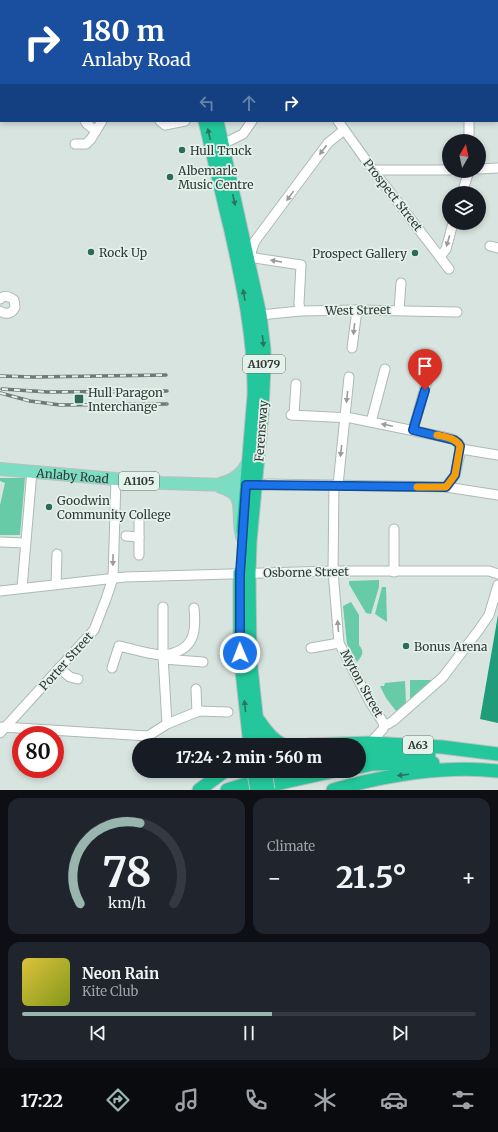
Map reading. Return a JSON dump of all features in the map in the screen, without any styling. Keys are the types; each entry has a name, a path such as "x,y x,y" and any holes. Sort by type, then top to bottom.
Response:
{"highway":[{"name":"Ferensway","path":"205,122 240,268 250,322 254,379 249,460 251,485 250,542 245,574 240,653 257,738"},
{"name":"Ferensway","path":"217,122 221,144 249,258 260,315 264,366 262,413 242,537 250,658 258,720 258,738"},
{"path":"258,720 274,738"},
{"name":"A63","path":"366,742 442,746 498,754"},
{"name":"A63","path":"366,756 449,754 498,761"},
{"name":"A63","path":"366,766 373,764 449,762 498,768"},
{"path":"333,790 395,776 446,769 498,772"},
{"path":"199,790 215,778"},
{"path":"258,778 257,790 303,778"},
{"path":"261,778 268,790"},
{"path":"227,790 266,778"}],"main road":[{"path":"211,485 232,480 244,470 249,460"},
{"name":"Anlaby Road","path":"0,469 116,479 211,485 251,485"},
{"path":"211,485 230,490 238,500 240,507 242,537"}],"street":[{"path":"86,122 96,131"},
{"path":"75,144 86,144 91,139 101,122"},
{"path":"161,122 165,125 181,122"},
{"path":"221,144 243,134 251,122"},
{"name":"Prospect Street","path":"339,122 373,170 449,269"},
{"path":"469,122 469,134"},
{"path":"300,311 301,266 249,258 256,241 328,143 344,130"},
{"path":"486,169 498,168"},
{"path":"373,170 442,170"},
{"path":"440,257 446,249 452,230"},
{"path":"400,310 401,283"},
{"path":"0,300 7,296 15,303 14,309 9,313 0,311"},
{"path":"352,348 357,310"},
{"name":"West Street","path":"260,315 300,311 357,310 457,312"},
{"path":"372,422 385,369"},
{"path":"413,430 431,375"},
{"name":"Myton Street","path":"349,376 336,485 333,571 339,643 370,702 384,724 383,729 370,742"},
{"path":"296,384 292,415 345,418 372,422 454,440 458,443 461,449 455,475 446,487"},
{"path":"461,449 498,455"},
{"path":"22,588 32,471"},
{"name":"Porter Street","path":"2,729 94,630 113,578 120,536 116,479"},
{"name":"Anlaby Road","path":"251,485 446,487 498,495"},
{"path":"139,522 139,555"},
{"path":"394,529 394,572"},
{"path":"120,536 139,537"},
{"path":"0,542 25,542"},
{"path":"56,584 57,554"},
{"name":"Osborne Street","path":"0,591 113,578 333,571 489,571 498,574"},
{"path":"384,724 388,724 443,677 489,615 498,585"},
{"path":"163,607 163,657 167,724"},
{"path":"163,657 177,652 192,641 194,630 194,608"},
{"path":"311,648 339,643"},
{"path":"112,668 119,646 163,657 203,662"},
{"path":"59,668 70,677 78,679"},
{"path":"196,688 197,712"},
{"path":"150,738 167,724 197,712 228,712"},
{"path":"2,729 132,739"}],"shaded area":[{"path":"0,478 25,478 20,535 0,535 0,505 5,483 0,481"},
{"path":"379,580 379,587 371,614 366,613 349,584 349,581"},
{"path":"382,587 386,587 387,622 375,614"},
{"path":"351,602 359,615 359,645 362,652 357,662 347,644 343,606"},
{"path":"498,615 498,723 480,719"},
{"path":"410,680 433,680 410,699"},
{"path":"405,681 406,703 396,711 386,698 380,686 384,686 385,683"}],"railway":[{"path":"0,376 166,375"},
{"path":"2,389 48,392 167,391"},
{"path":"0,393 30,401 60,405 167,404"}],"slow traffic":[{"path":"417,487 446,487 455,475 461,449 460,446 454,440 437,435"}],"place":[{"name":"Hull Truck","path":"182,150"},
{"name":"Albemarle Music Centre","path":"170,177"},
{"name":"Rock Up","path":"91,252"},
{"name":"Prospect Gallery","path":"415,253"},
{"name":"Hull Paragon Interchange","path":"79,399"},
{"name":"Goodwin Community College","path":"49,507"},
{"name":"Bonus Arena","path":"406,646"}],"route":[{"path":"240,653 240,574 246,485 256,486 268,484 446,487 455,475 461,449 458,443 454,440 413,430 425,390"}]}
